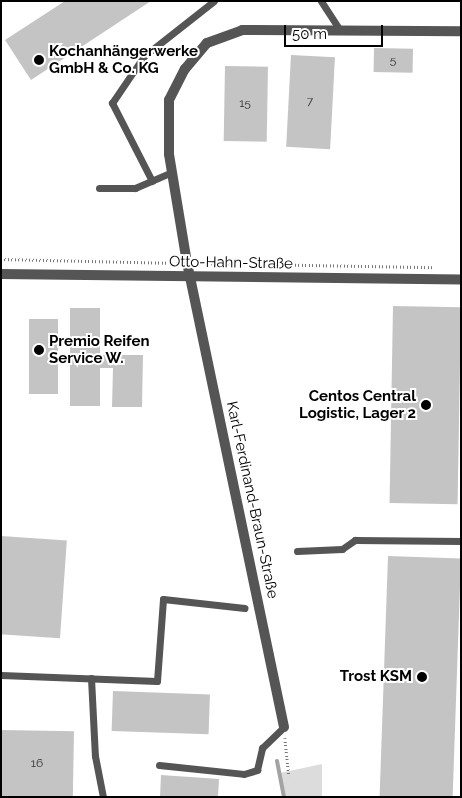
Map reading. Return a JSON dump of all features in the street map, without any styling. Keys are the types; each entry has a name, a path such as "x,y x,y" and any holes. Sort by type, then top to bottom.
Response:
{"street":[{"name":"Karl-Ferdinand-Braun-Straße","path":"284,728 187,263 172,172 169,100 185,69 207,43 242,30 461,31"},
{"name":"Otto-Hahn-Straße","path":"1,274 191,278 461,280"}],"lane":[{"path":"152,181 112,103 144,56 214,1"},
{"path":"321,1 338,29"},
{"path":"99,188 135,188 172,172"},
{"path":"297,551 342,549 355,540 461,541"},
{"path":"1,675 157,681 163,599 245,608"},
{"path":"90,678 95,756 102,797"},
{"path":"159,765 244,774 257,770 262,748 284,728"}],"path":[{"path":"1,260 441,267"},
{"path":"284,728 289,776"}],"shaded area":[{"path":"322,764 322,797 283,797 280,773"}],"building":[{"name":"Kochanhängerwerke GmbH & Co. KG","path":"65,1 151,1 31,80 5,40"},
{"path":"374,48 413,49 413,73 374,72"},
{"path":"291,55 335,57 330,149 286,147"},
{"path":"225,66 268,67 267,142 224,141"},
{"name":"Centos Central Logistic, Lager 2","path":"393,306 461,307 458,504 390,503"},
{"path":"70,308 100,308 100,355 143,355 142,407 112,407 113,368 100,368 100,406 70,406"},
{"path":"29,319 58,319 58,394 29,394"},
{"path":"1,536 67,541 60,638 1,634"},
{"name":"Trost KSM","path":"388,556 461,559 453,797 380,797"},
{"path":"113,691 210,694 209,734 112,731"},
{"path":"1,730 74,731 73,797 1,797"},
{"path":"161,775 219,779 218,797 160,797"}],"waterway":[{"path":"277,761 284,797"}],"place":[{"name":"Kochanhängerwerke GmbH & Co. KG","path":"39,60"},
{"name":"Premio Reifen Service W.","path":"39,350"},
{"name":"Centos Central Logistic, Lager 2","path":"426,405"},
{"name":"Trost KSM","path":"422,677"}]}
